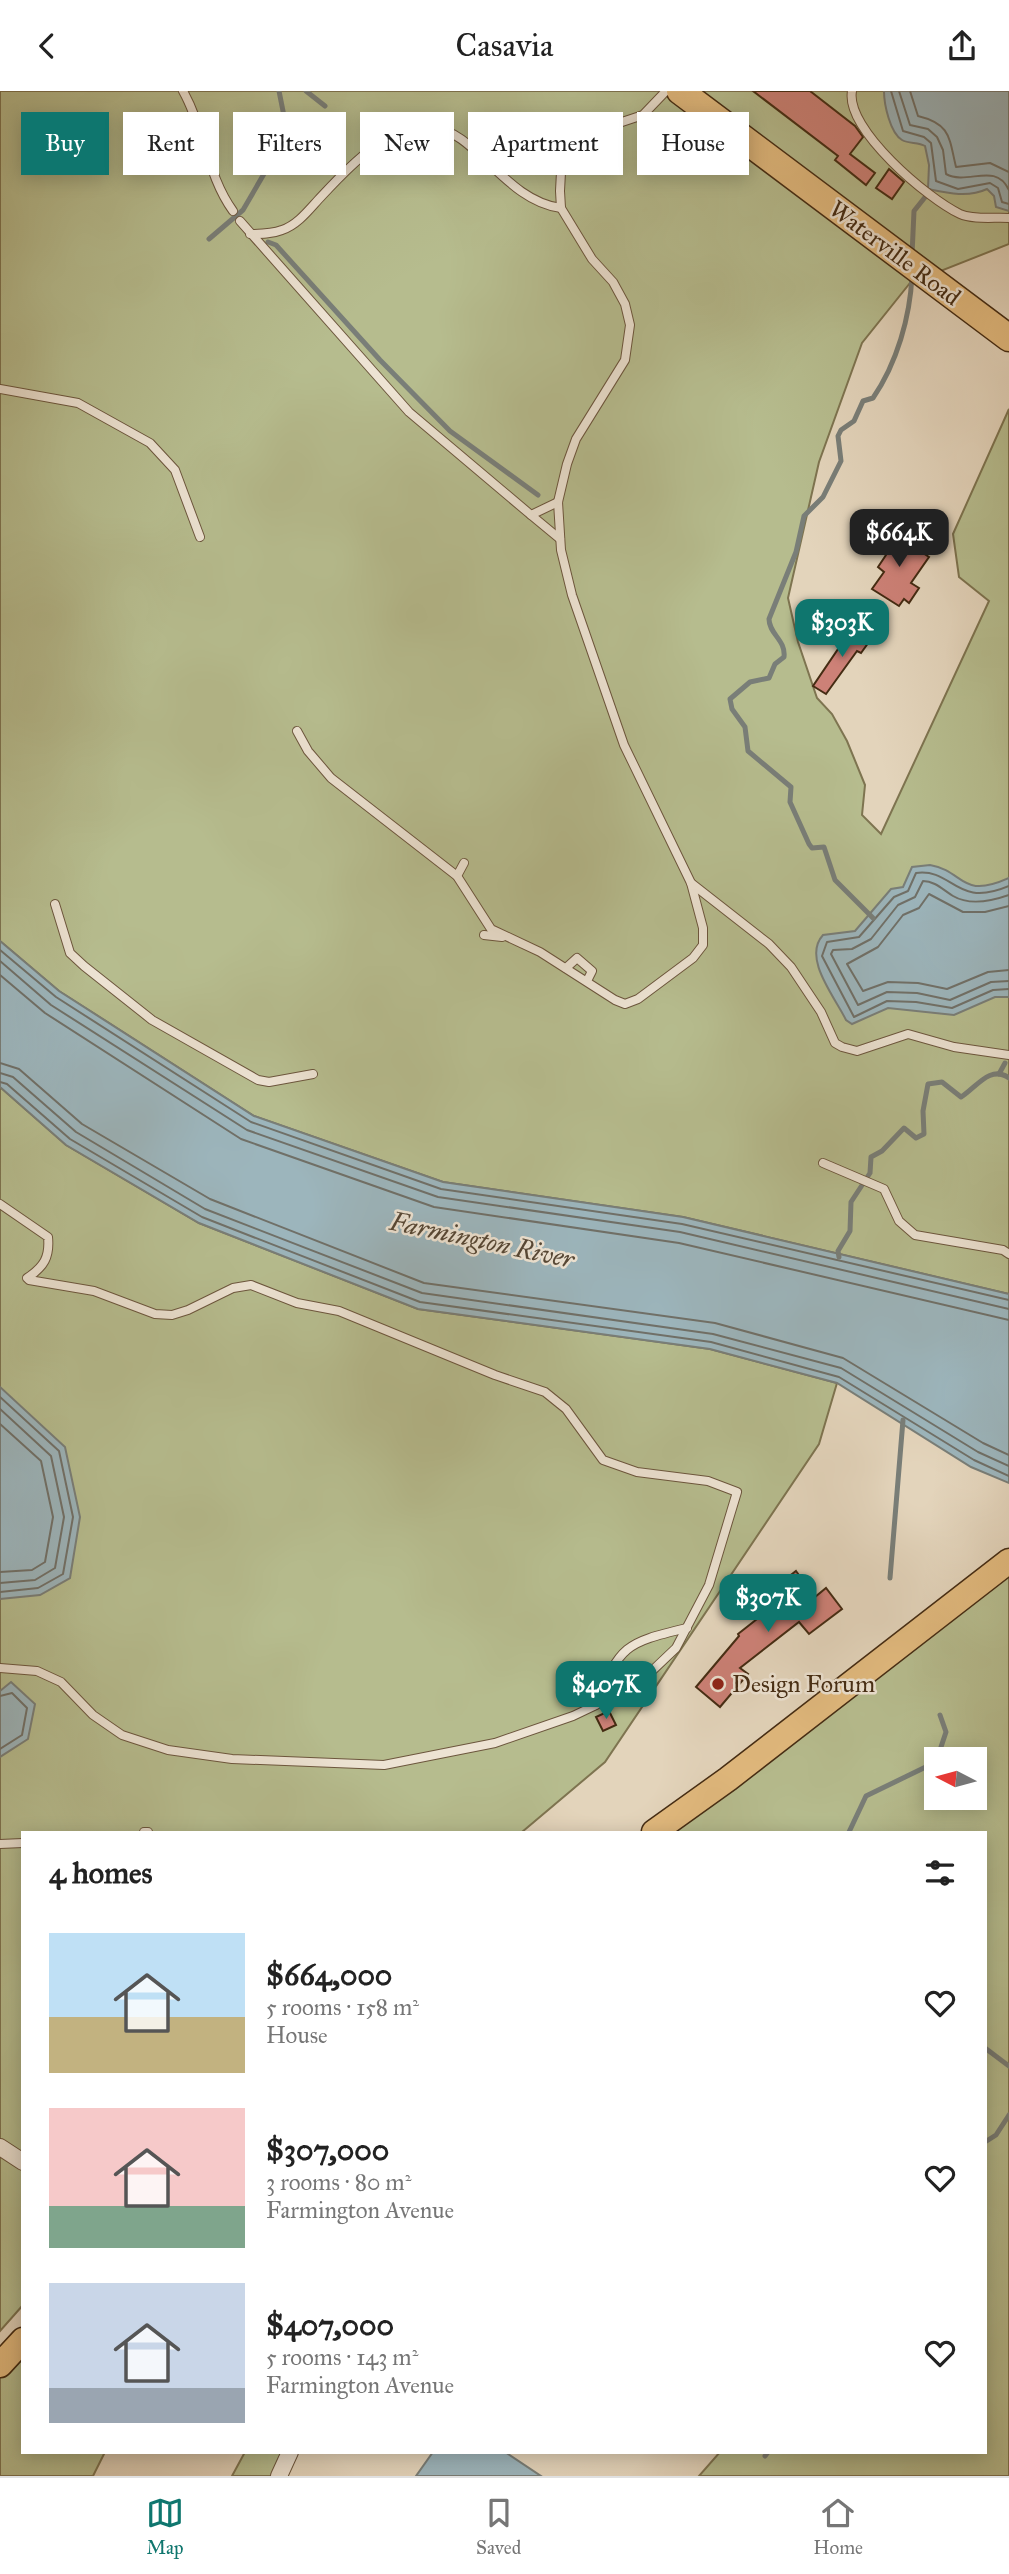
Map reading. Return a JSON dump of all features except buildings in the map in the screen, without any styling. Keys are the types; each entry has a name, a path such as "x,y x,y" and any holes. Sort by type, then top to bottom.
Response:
{"highway":[{"name":"Waterville Road","path":"680,91 1009,338"}],"main road":[{"path":"655,1831 739,1771 1007,1563"},
{"path":"0,2365 21,2342"}],"street":[{"path":"0,2147 21,2161"},
{"path":"279,2476 289,2454"}],"lane":[{"path":"183,91 197,115 215,183 233,211"},
{"path":"297,731 308,751 331,778 457,876 491,929 540,952 625,1004 638,999 693,958 703,945 704,928 691,883 624,745 572,595 560,539 558,502 576,439 625,360 630,325 625,304 592,259 561,208 561,172 570,152 586,134 643,114 666,91"},
{"path":"852,91 851,97 864,129 907,177 962,215 1009,218"},
{"path":"250,234 282,230 298,222 368,151 388,139 416,129 433,128 457,136 505,181 537,204 561,208"},
{"path":"240,221 410,412 560,539"},
{"path":"0,389 78,403 150,443 175,470 200,537"},
{"path":"531,515 558,502"},
{"path":"457,876 464,863"},
{"path":"691,883 768,944 791,967 821,1012 835,1043 842,1047 857,1051 908,1034 954,1047 1009,1055"},
{"path":"55,904 70,953 152,1020 258,1080 269,1082 313,1074"},
{"path":"484,935 505,937"},
{"path":"566,968 577,958 592,971 587,981"},
{"path":"577,975 584,965"},
{"path":"823,1163 884,1189 899,1220 915,1235 1003,1250 1009,1254"},
{"path":"0,1204 48,1237 50,1254 40,1269 27,1278 29,1280 94,1291 155,1314 172,1315 233,1288 251,1285 297,1303 339,1311 495,1375 545,1392 566,1409 603,1459 637,1472 728,1486 737,1492 709,1585 677,1648 636,1686 595,1705 495,1743 384,1765 259,1761 168,1750 122,1735 93,1715 61,1682 37,1671 0,1668"},
{"path":"595,1705 622,1652 636,1641 687,1627"},
{"path":"0,1844 21,1843"}],"green space":[{"path":"0,91 1009,91 1009,244 910,283 862,343 819,462 788,598 798,642 817,698 832,714 847,741 865,785 862,815 881,834 989,601 959,577 953,534 1009,409 1009,1294 683,1217 443,1182 254,1116 59,991 0,941"},
{"path":"0,1087 66,1145 199,1223 418,1309 710,1349 837,1383 819,1444 605,1762 523,1831 21,1831 21,2307 0,2331"},
{"path":"1009,1561 1009,2476 699,2476 718,2454 987,2454 987,1831 655,1831"},
{"path":"21,2342 21,2454 104,2454 93,2476 0,2476 0,2365"},
{"path":"244,2454 294,2454 284,2476 232,2476"}],"water":[{"path":"884,91 1009,91 1009,211 996,207 994,196 987,189 965,194 928,189 929,165 925,146 902,140 894,131"},
{"path":"930,865 972,885 993,884 1009,878 1009,997 995,997 954,1015 888,1008 852,1024 846,1020 818,966 818,944 823,935 855,931 891,889 903,887 912,867"},
{"name":"Farmington River","path":"0,941 59,991 254,1116 443,1182 683,1217 1009,1294 1009,1483 971,1467 837,1383 710,1349 418,1309 199,1223 66,1145 0,1087"},
{"path":"0,1387 65,1447 80,1517 70,1578 40,1595 0,1599"},
{"path":"11,1682 35,1704 28,1739 0,1757 0,1691"},
{"path":"432,2454 508,2454 541,2476 416,2476"}],"waterway":[{"path":"209,239 243,210 275,155 285,121 279,91"},
{"path":"306,91 325,106"},
{"path":"912,255 914,211 930,191"},
{"path":"268,242 276,245 380,360 450,431 538,495"},
{"path":"873,918 835,880 824,847 812,848 809,844 790,802 791,787 748,751 745,727 732,709 730,699 750,682 769,678 775,664 784,657 783,646 769,619 796,552 804,516 823,497 841,461 838,436 841,430 854,421 863,401 873,398 889,370 905,323 912,276"},
{"path":"999,1074 1005,1063"},
{"path":"839,1257 838,1251 850,1231 851,1202 870,1173 871,1157 882,1151 904,1128 916,1138 924,1134 923,1111 928,1084 942,1082 961,1097 989,1076 1002,1074 1009,1078"},
{"path":"890,1578 903,1420"},
{"path":"940,1715 946,1732 941,1747"},
{"path":"849,1831 866,1796 924,1768"},
{"path":"987,2050 1009,2066"},
{"path":"987,2141 996,2135 1009,2115"}],"place":[{"name":"Design Forum","path":"718,1684"}]}
